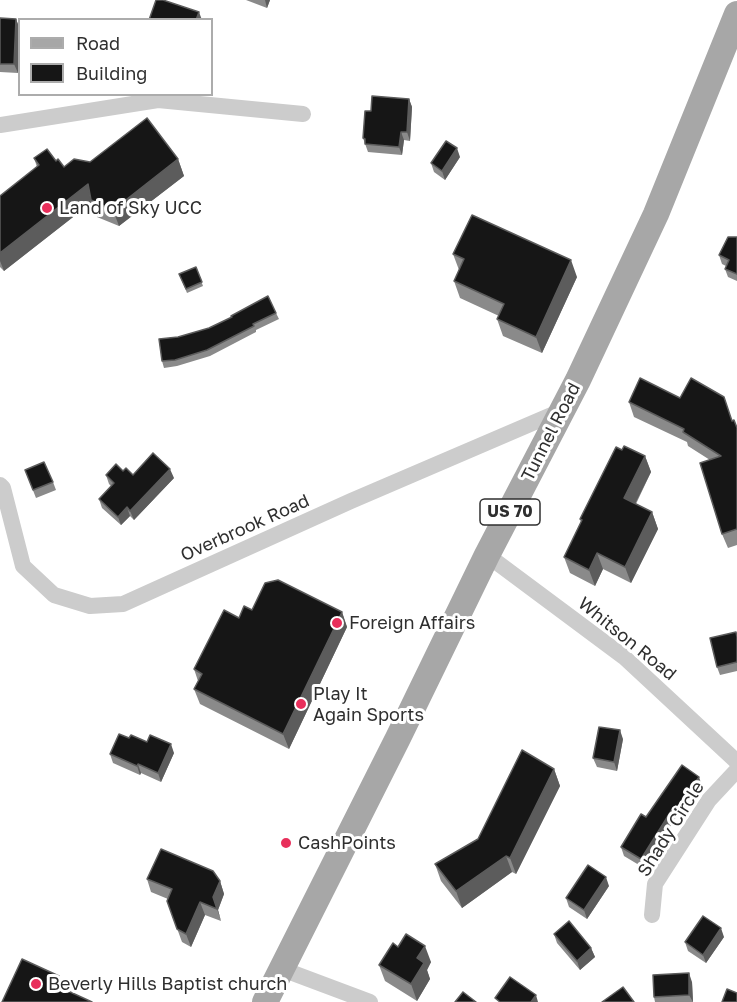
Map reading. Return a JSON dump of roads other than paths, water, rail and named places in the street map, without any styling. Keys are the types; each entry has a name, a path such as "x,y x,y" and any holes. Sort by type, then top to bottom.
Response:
{"main road":[{"name":"Tunnel Road","path":"265,1002 487,555 564,409 656,214 737,14"}],"street":[{"path":"0,124 158,100 303,114"},
{"name":"Overbrook Road","path":"0,485 3,488 23,566 54,595 90,606 123,604 340,506 564,409"},
{"name":"Whitson Road","path":"487,555 624,657 737,762"},
{"name":"Shady Circle","path":"652,915 655,884 709,800 737,770"},
{"path":"282,969 370,1002"}],"place":[{"name":"Land of Sky UCC","path":"47,208"},
{"name":"Foreign Affairs","path":"337,623"},
{"name":"Play It Again Sports","path":"301,704"},
{"name":"CashPoints","path":"286,843"},
{"name":"Beverly Hills Baptist church","path":"36,984"}]}
